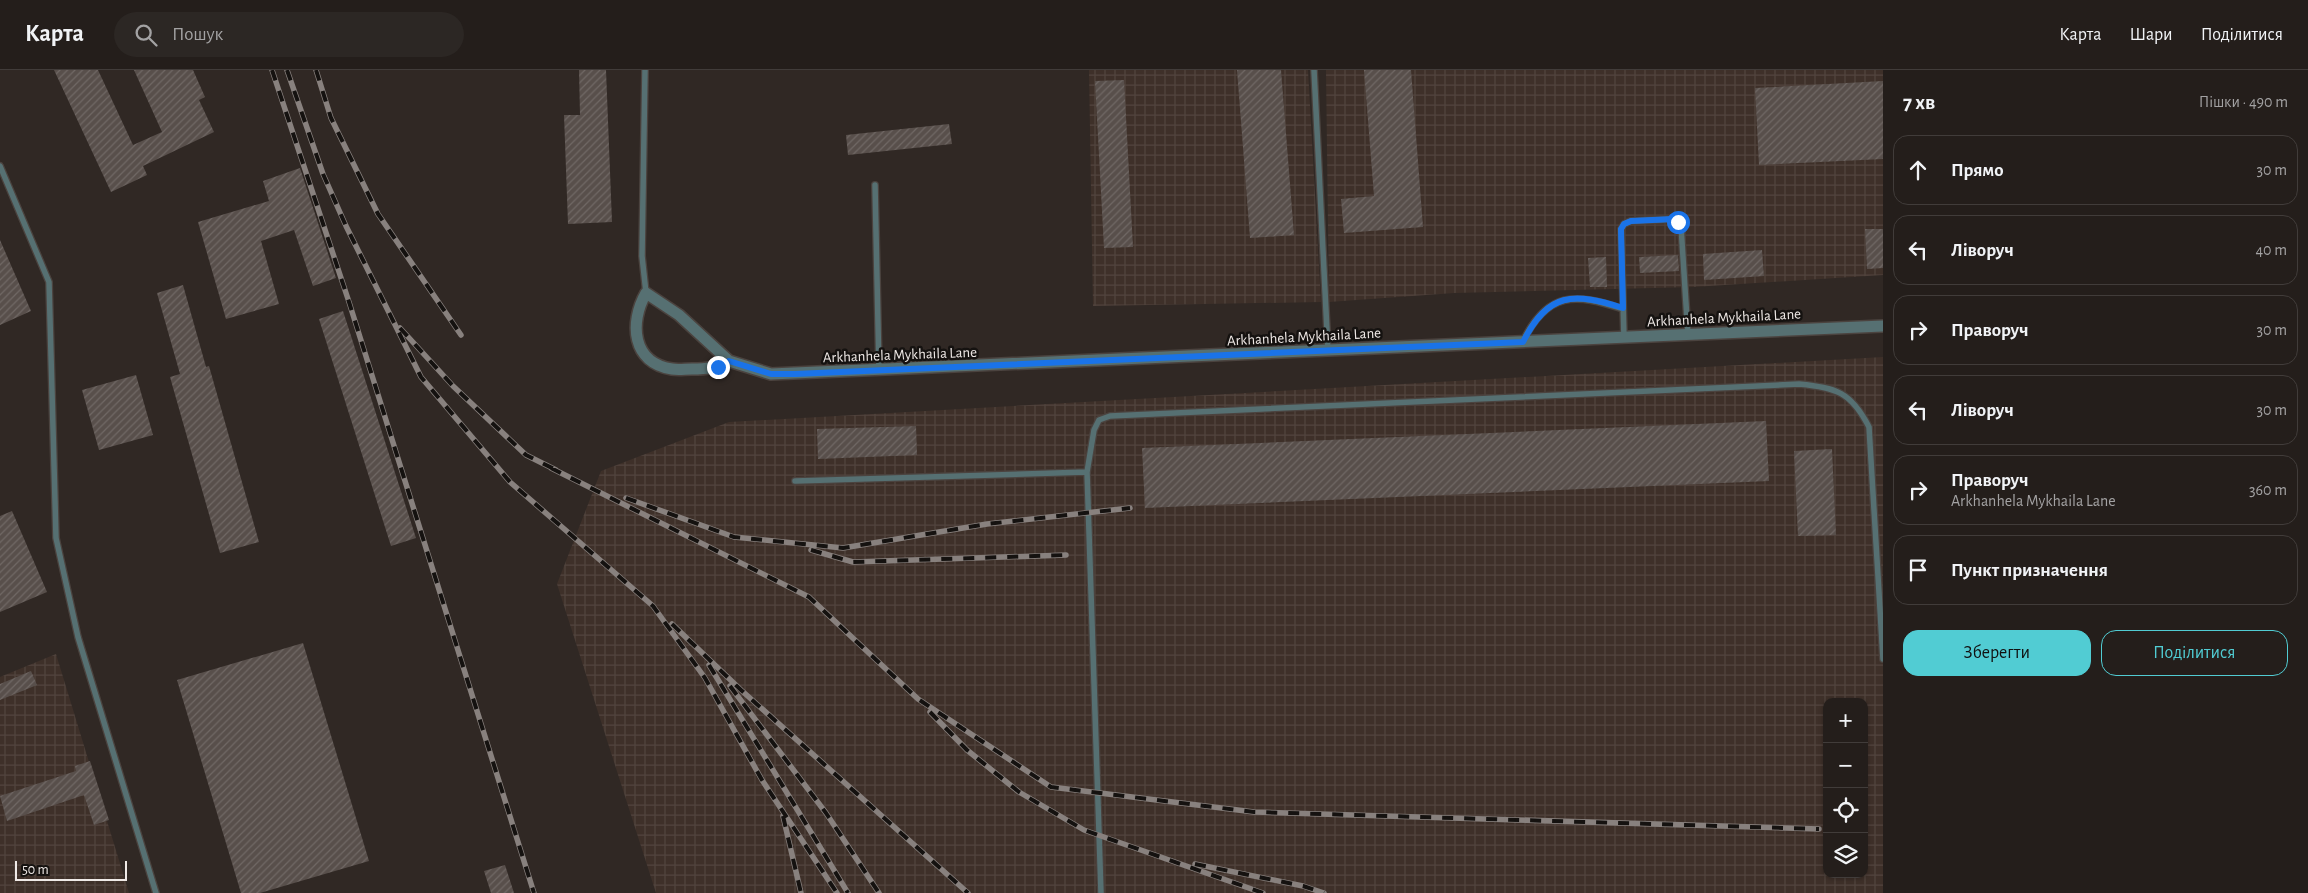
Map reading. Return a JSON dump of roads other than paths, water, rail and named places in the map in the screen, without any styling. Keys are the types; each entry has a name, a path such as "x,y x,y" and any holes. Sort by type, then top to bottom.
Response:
{"street":[{"name":"Arkhanhela Mykhaila Lane","path":"646,293 679,315 729,361 771,374 879,371 1883,326"},
{"path":"646,293 636,317 636,340 644,355 659,365 672,369 711,368 729,361"}],"lane":[{"path":"645,70 642,256 646,293"},
{"path":"1314,70 1328,351"},
{"path":"0,166 49,282 56,538 78,636 156,893"},
{"path":"875,185 879,371"},
{"path":"1624,338 1621,229 1624,224 1631,221 1674,219 1681,226 1688,335"},
{"path":"1523,342 1532,323 1545,309 1560,301 1576,298 1603,302 1623,308"},
{"path":"1101,893 1087,472 1094,430 1099,420 1110,416 1800,384 1822,386 1842,393 1848,398 1859,408 1869,427 1883,659"},
{"path":"795,482 1087,472"}],"railway":[{"path":"272,70 349,302 534,893"},
{"path":"287,70 323,174 346,226 421,377 510,482 653,606 705,678 762,780 837,893"},
{"path":"316,70 331,118 378,214 461,335"},
{"path":"400,328 453,386 526,455 556,470"},
{"path":"551,468 809,597 918,699 1051,787 1254,812 1819,829"},
{"path":"626,498 734,537 843,548 987,524 1130,508"},
{"path":"811,550 853,562 1066,555"},
{"path":"672,624 741,690 968,893"},
{"path":"709,665 848,893"},
{"path":"730,686 826,813 879,893"},
{"path":"930,712 967,750 1019,792 1084,830 1263,893"},
{"path":"783,816 801,893"},
{"path":"1195,864 1303,886 1324,893"}]}
